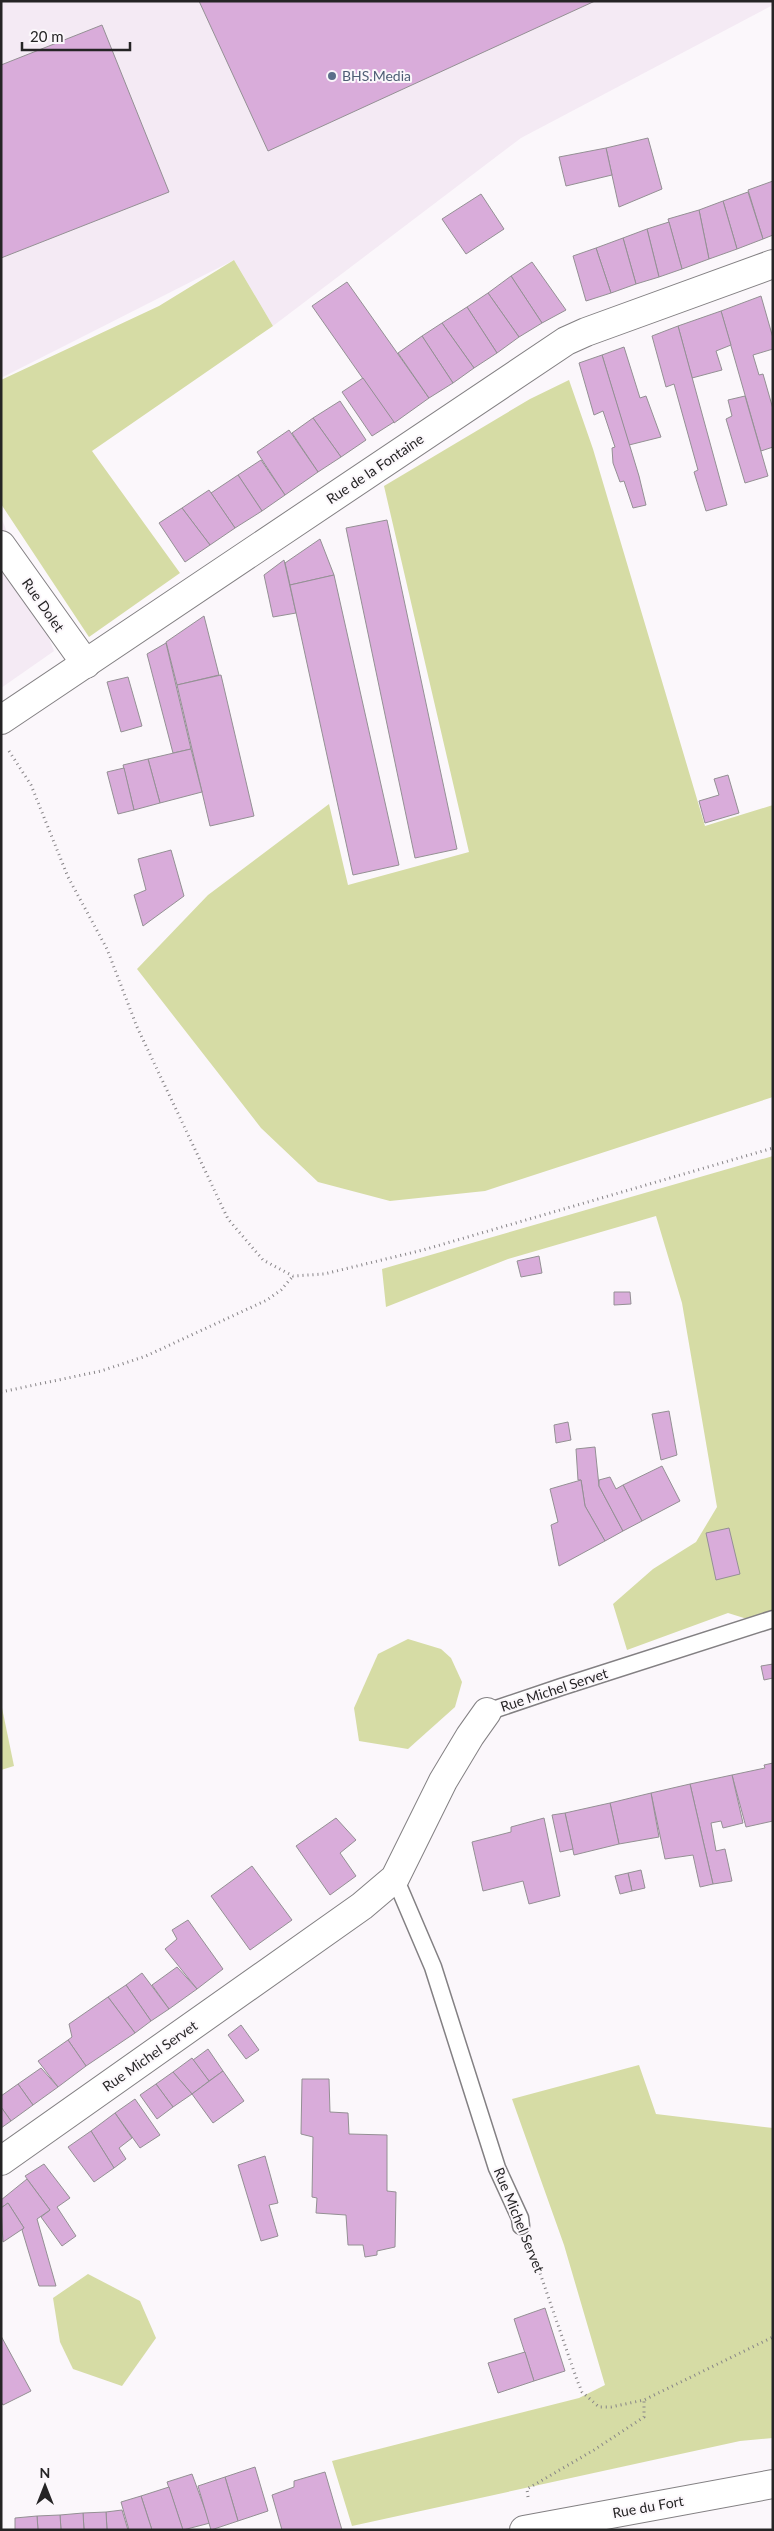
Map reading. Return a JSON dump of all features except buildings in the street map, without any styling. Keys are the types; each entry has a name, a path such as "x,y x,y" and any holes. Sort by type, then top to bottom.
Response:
{"street":[{"name":"Rue de la Fontaine","path":"4,733 86,664 566,341 773,264"},
{"name":"Rue Dolet","path":"1,545 86,664"},
{"name":"Rue Michel Servet","path":"1,2161 362,1906 395,1878 443,1782 470,1736 487,1712"},
{"name":"Rue du Fort","path":"529,2529 773,2484"}],"lane":[{"name":"Rue Michel Servet","path":"487,1712 561,1686 773,1619"},
{"name":"Rue Michel Servet","path":"395,1878 432,1966 497,2168 520,2218 521,2226"}],"path":[{"path":"4,733 31,785 68,877 107,949 136,1027 228,1219 264,1260 293,1276 324,1274 423,1250 773,1148"},
{"path":"1,1392 101,1371 146,1356 267,1300 281,1290 293,1276"},
{"name":"Rue Michel Servet","path":"521,2226 528,2240 582,2392 599,2407 611,2407 644,2400 773,2338"},
{"path":"529,2529 527,2489 594,2450 644,2417 644,2400"}],"shaded area":[{"path":"1,1 773,1 773,5 521,138 273,326 234,260 1,378"},
{"path":"1,517 54,651 1,688"}],"green space":[{"path":"234,260 273,326 92,451 180,573 89,637 1,504 1,380 159,306"},
{"path":"569,380 593,449 705,826 773,805 773,1097 485,1191 390,1201 318,1182 261,1128 137,969 208,895 329,804 348,885 469,852 384,486 530,399"},
{"path":"773,1156 773,1627 728,1613 627,1650 613,1604 653,1569 696,1542 717,1507 682,1303 656,1216 508,1259 386,1307 382,1269"},
{"path":"408,1639 441,1649 451,1658 462,1682 455,1707 408,1749 359,1741 354,1708 378,1654"},
{"path":"1,1703 14,1766 1,1770"},
{"path":"639,2065 656,2114 773,2128 773,2438 740,2441 352,2526 332,2461 579,2398 605,2385 564,2245 512,2099"},
{"path":"88,2274 140,2301 156,2338 122,2386 73,2369 60,2342 53,2298"}],"place":[{"name":"BHS.Media","path":"332,76"}]}
